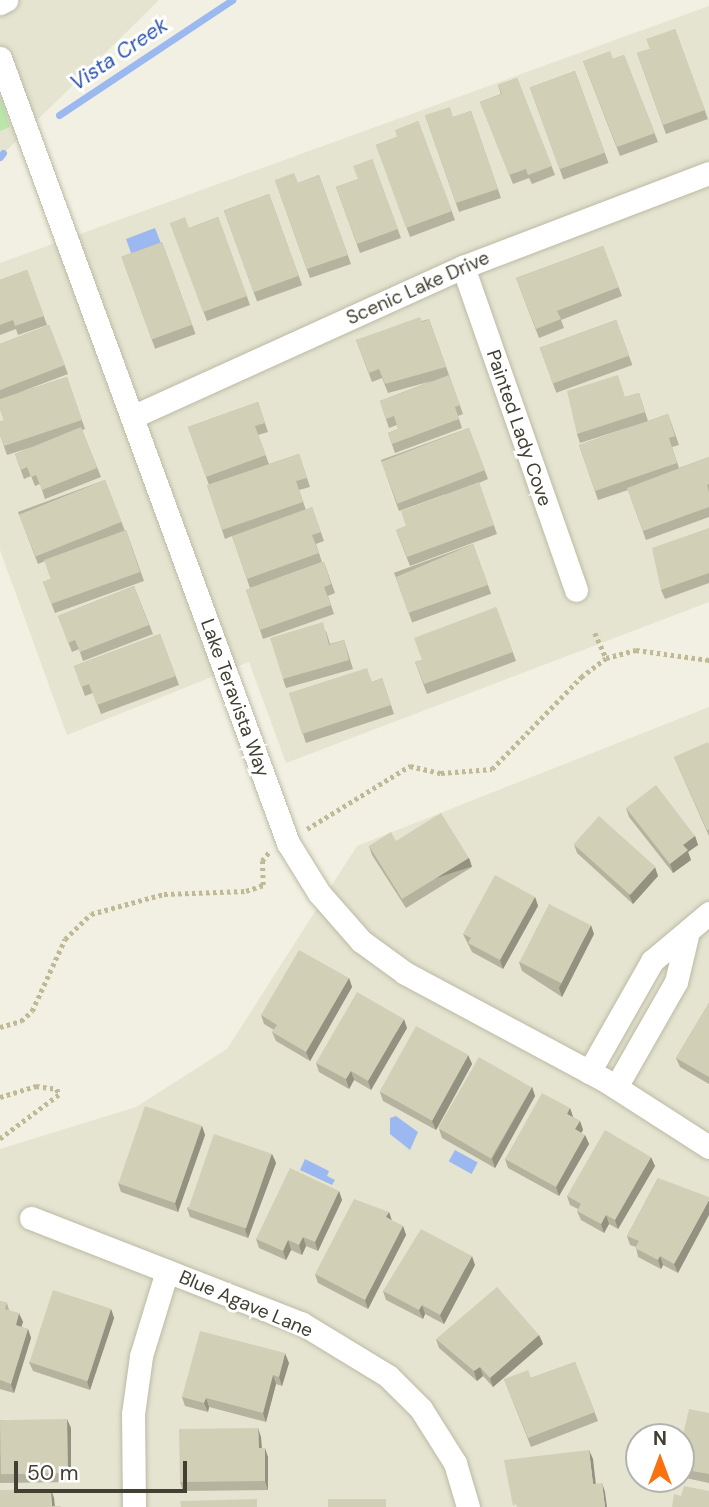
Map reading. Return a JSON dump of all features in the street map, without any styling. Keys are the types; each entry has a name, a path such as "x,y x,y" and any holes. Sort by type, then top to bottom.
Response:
{"street":[{"path":"0,3 6,0"},
{"name":"Lake Teravista Way","path":"0,58 288,843 319,893 361,941 405,973 617,1087 709,1147"},
{"name":"Scenic Lake Drive","path":"132,417 463,267 709,173"},
{"name":"Painted Lady Cove","path":"463,267 576,590"},
{"path":"589,1072 644,971 669,946 687,936 709,913"},
{"path":"617,1087 676,982 687,936"},
{"name":"Blue Agave Lane","path":"31,1218 301,1323 388,1376 421,1409 455,1463 468,1507"},
{"path":"134,1507 134,1402 141,1356 167,1271"}],"path":[{"path":"594,633 606,658"},
{"path":"305,829 410,766 441,773 492,769 581,677 606,658 636,650 709,660"},
{"path":"0,1027 21,1021 32,1011 65,939 91,914 164,894 246,891 263,885 262,861 270,852"},
{"path":"0,1097 36,1086 57,1089 59,1095 0,1139"}],"shaded area":[{"path":"0,0 159,0 0,157"},
{"path":"709,6 709,602 286,763 249,662 67,735 0,550 0,263"},
{"path":"709,707 709,1507 0,1507 0,1149 136,1107 227,1049 357,846"}],"green space":[{"path":"0,96 10,127 0,131"}],"water":[{"path":"155,228 162,246 131,253 126,239"},
{"path":"396,1116 418,1132 410,1150 390,1134 390,1118"},
{"path":"455,1150 478,1163 471,1174 449,1161"},
{"path":"305,1159 329,1171 327,1176 335,1180 332,1185 300,1170"}],"building":[{"path":"675,29 705,110 663,125 637,53 650,49 646,39"},
{"path":"610,51 613,59 624,55 655,133 617,147 583,61"},
{"path":"575,71 605,153 560,169 530,87"},
{"path":"517,78 552,166 528,175 526,169 509,175 480,102 502,94 498,85"},
{"path":"450,107 453,117 471,111 498,189 456,203 425,115"},
{"path":"418,121 452,211 406,228 376,145 397,137 395,130"},
{"path":"372,159 398,229 357,244 336,187 358,179 353,166"},
{"path":"294,173 298,183 319,175 348,255 307,269 275,180"},
{"path":"269,194 299,276 254,292 224,210"},
{"path":"185,217 189,228 218,217 247,296 203,312 170,223"},
{"path":"162,242 192,325 152,339 122,257"},
{"path":"603,246 619,287 557,311 561,319 536,329 516,278"},
{"path":"27,270 44,316 15,326 13,320 0,325 0,280"},
{"path":"420,317 422,322 429,319 446,367 385,384 379,369 369,373 356,340"},
{"path":"616,320 629,356 553,383 540,348"},
{"path":"49,325 65,365 0,390 0,344"},
{"path":"449,375 460,405 455,407 459,419 392,444 388,433 398,429 394,416 386,419 380,401"},
{"path":"618,375 625,397 639,393 645,412 577,434 567,391"},
{"path":"67,377 82,420 4,446 0,435 0,421 4,420 0,399"},
{"path":"258,402 265,423 255,426 266,455 206,477 188,427"},
{"path":"668,414 675,436 669,438 677,463 595,491 579,445"},
{"path":"81,427 97,468 42,490 36,475 31,477 27,467 21,470 15,454"},
{"path":"469,428 485,470 397,504 381,462"},
{"path":"299,454 307,478 296,481 303,502 222,530 207,485"},
{"path":"709,457 709,507 643,531 627,488"},
{"path":"105,480 122,522 36,557 19,515"},
{"path":"479,482 494,525 407,557 396,530 406,526 401,511"},
{"path":"312,507 321,532 312,535 319,553 247,579 232,536"},
{"path":"709,528 709,573 661,590 652,548"},
{"path":"126,530 140,572 51,604 43,582 51,579 44,560"},
{"path":"473,544 488,585 408,613 396,577"},
{"path":"324,562 331,584 324,587 331,605 260,630 246,590"},
{"path":"134,586 149,625 80,652 75,640 68,643 58,616"},
{"path":"496,607 513,652 424,684 415,662 422,660 414,638"},
{"path":"323,622 329,645 344,640 349,660 283,679 270,638"},
{"path":"160,634 176,676 97,705 89,684 81,687 74,666"},
{"path":"367,668 372,682 382,678 391,705 302,734 289,693"},
{"path":"708,742 709,830 707,830 674,757"},
{"path":"656,785 695,836 683,845 688,850 670,864 626,808"},
{"path":"441,813 469,858 402,899 369,846 391,832 396,841"},
{"path":"599,816 655,867 630,895 574,844"},
{"path":"495,875 535,897 500,960 468,943 471,938 463,934"},
{"path":"549,904 591,925 561,983 519,962"},
{"path":"299,950 349,978 306,1052 272,1032 277,1025 261,1015"},
{"path":"357,992 404,1019 368,1081 351,1071 346,1079 316,1063"},
{"path":"709,1003 709,1077 676,1058"},
{"path":"416,1026 468,1055 432,1121 380,1092"},
{"path":"479,1057 532,1088 491,1159 438,1128"},
{"path":"542,1093 570,1108 567,1114 580,1121 575,1129 585,1135 556,1187 505,1159"},
{"path":"145,1106 202,1126 175,1203 118,1184"},
{"path":"605,1130 651,1157 615,1220 606,1215 601,1224 577,1211 581,1204 567,1196"},
{"path":"214,1134 272,1154 246,1229 188,1209"},
{"path":"290,1168 339,1191 315,1242 303,1237 299,1245 288,1240 283,1251 256,1239"},
{"path":"658,1178 709,1197 674,1264 660,1256 658,1260 635,1248 639,1241 627,1236"},
{"path":"354,1199 389,1212 386,1217 403,1226 365,1300 315,1274"},
{"path":"421,1229 472,1256 440,1315 422,1305 419,1310 383,1291"},
{"path":"497,1287 539,1335 490,1378 480,1367 474,1371 436,1339"},
{"path":"53,1290 111,1309 88,1381 30,1362"},
{"path":"0,1301 7,1303 5,1309 19,1313 16,1325 28,1329 11,1384 0,1380"},
{"path":"200,1331 285,1353 279,1377 273,1375 263,1413 206,1398 204,1403 182,1397"},
{"path":"575,1362 595,1412 528,1438 504,1379 528,1370 531,1378"},
{"path":"689,1409 709,1413 709,1474 695,1472 695,1423 686,1423"},
{"path":"67,1419 68,1473 1,1474 0,1420"},
{"path":"258,1428 259,1448 265,1448 265,1481 180,1482 179,1429"},
{"path":"589,1450 593,1484 602,1483 605,1507 513,1506 504,1460"},
{"path":"695,1488 709,1491 709,1507 672,1507 674,1494 681,1496 682,1493 695,1493"},
{"path":"51,1489 51,1506 61,1507 0,1507 0,1490"},
{"path":"257,1499 257,1507 181,1507 180,1501"},
{"path":"328,1499 386,1499 386,1507 328,1507"}],"waterway":[{"name":"Vista Creek","path":"59,115 232,0"},
{"name":"Vista Creek","path":"0,157 3,153"}]}
